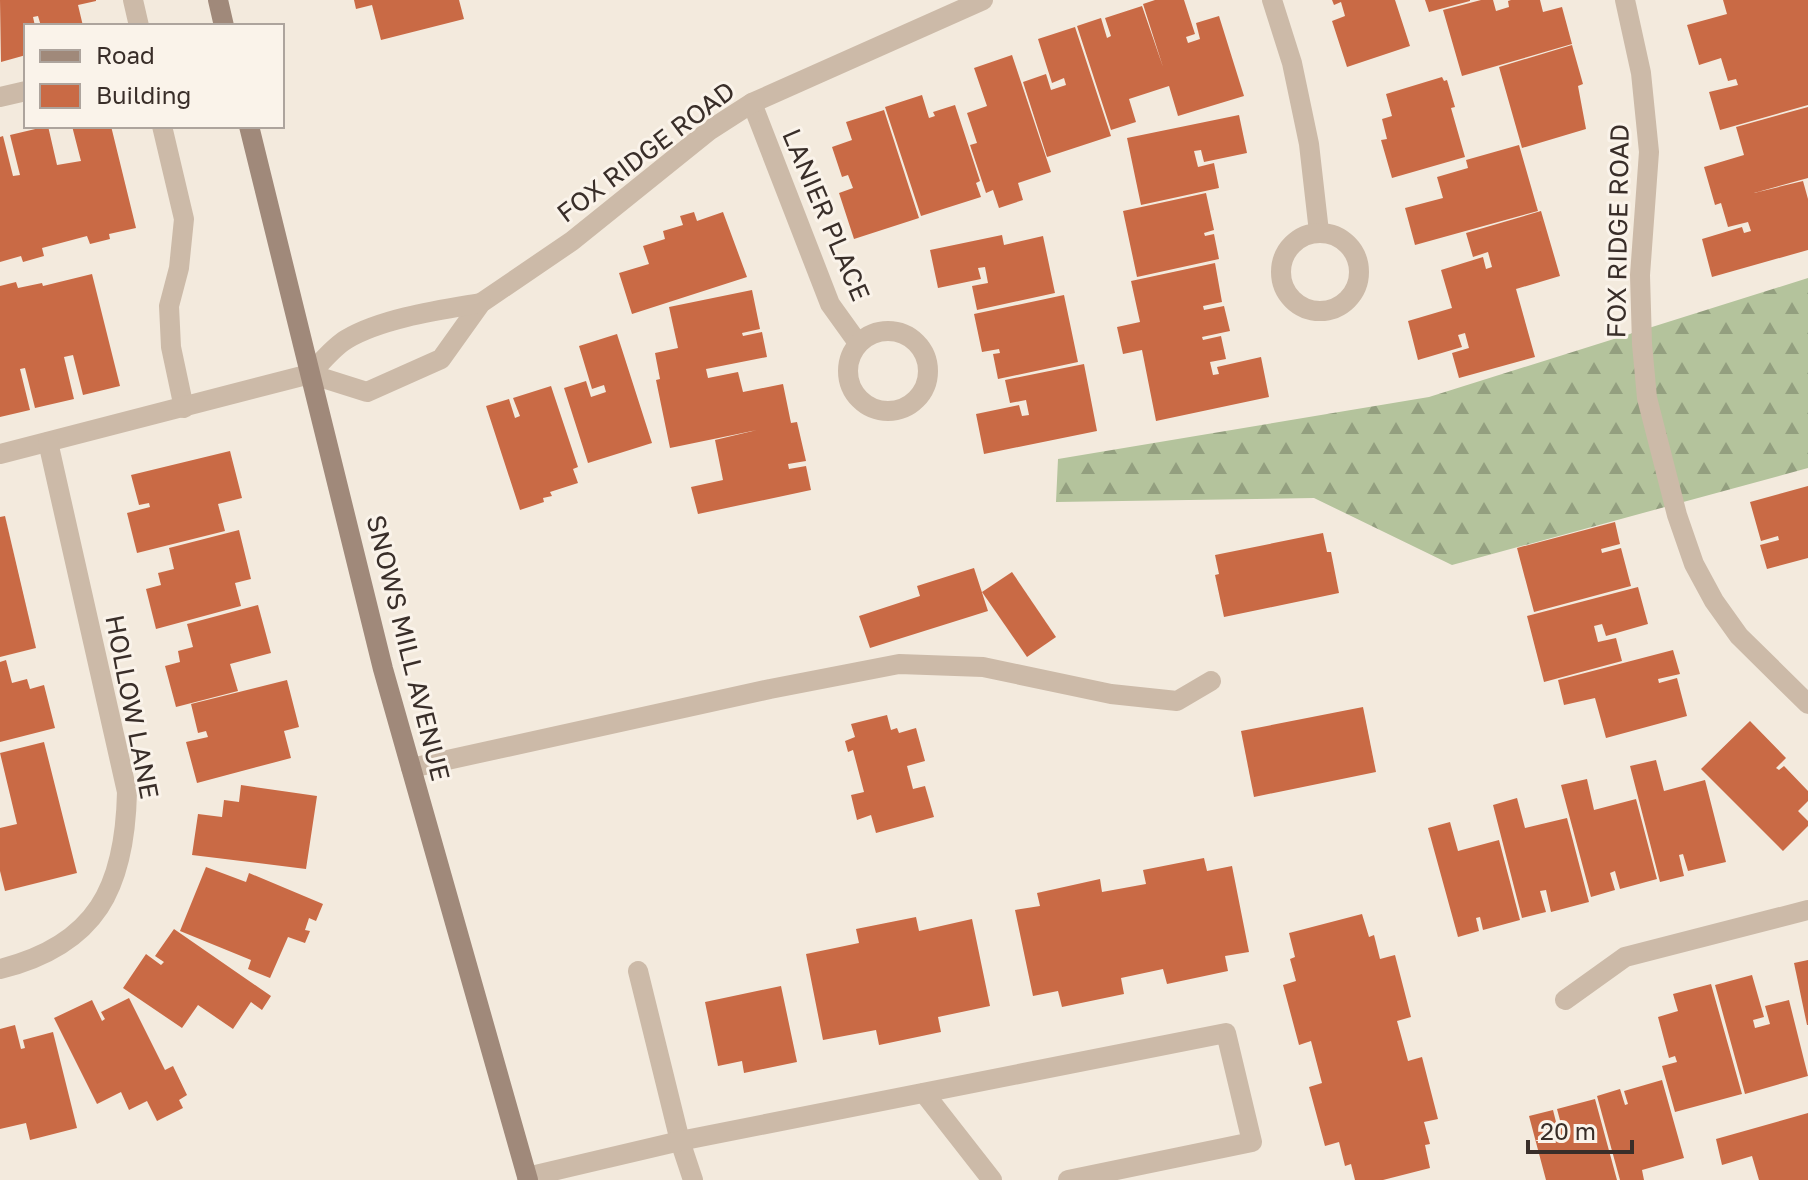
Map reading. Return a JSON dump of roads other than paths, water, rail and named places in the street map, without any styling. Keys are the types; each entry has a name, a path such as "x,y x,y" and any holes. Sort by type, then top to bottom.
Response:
{"main road":[{"path":"218,0 224,24"},
{"name":"SNOWS MILL AVENUE","path":"249,128 383,669 527,1178"}],"street":[{"path":"133,0 139,24"},
{"name":"FOX RIDGE ROAD","path":"481,303 424,312 357,335 345,340 310,374 367,392 441,359 481,303 572,241 710,130 752,103 983,0"},
{"path":"1272,0 1292,63 1309,144 1319,232"},
{"name":"FOX RIDGE ROAD","path":"1625,0 1641,73 1649,152 1640,275 1644,371 1647,398 1677,515 1694,564 1714,601 1739,636 1808,704"},
{"path":"0,97 24,91"},
{"name":"LANIER PLACE","path":"752,103 830,304 858,343"},
{"path":"162,128 184,219 179,268 169,306 171,347 184,408"},
{"name":"LANIER PLACE","path":"878,332 890,332 901,333 920,346 929,367 925,390 909,406 886,412 864,405 850,387 848,364 858,343 878,332"},
{"path":"0,454 310,374"},
{"name":"HOLLOW LANE","path":"0,969 30,962 67,942 97,912 116,875 126,834 127,792 48,442"},
{"path":"411,768 770,689 899,664 983,667 1111,694 1177,701 1211,681"},
{"path":"1565,1000 1625,957 1808,910"},
{"path":"638,971 680,1141 693,1180"},
{"path":"527,1178 680,1141 1226,1033 1252,1142 1068,1180"},
{"path":"924,1093 992,1180"}]}
